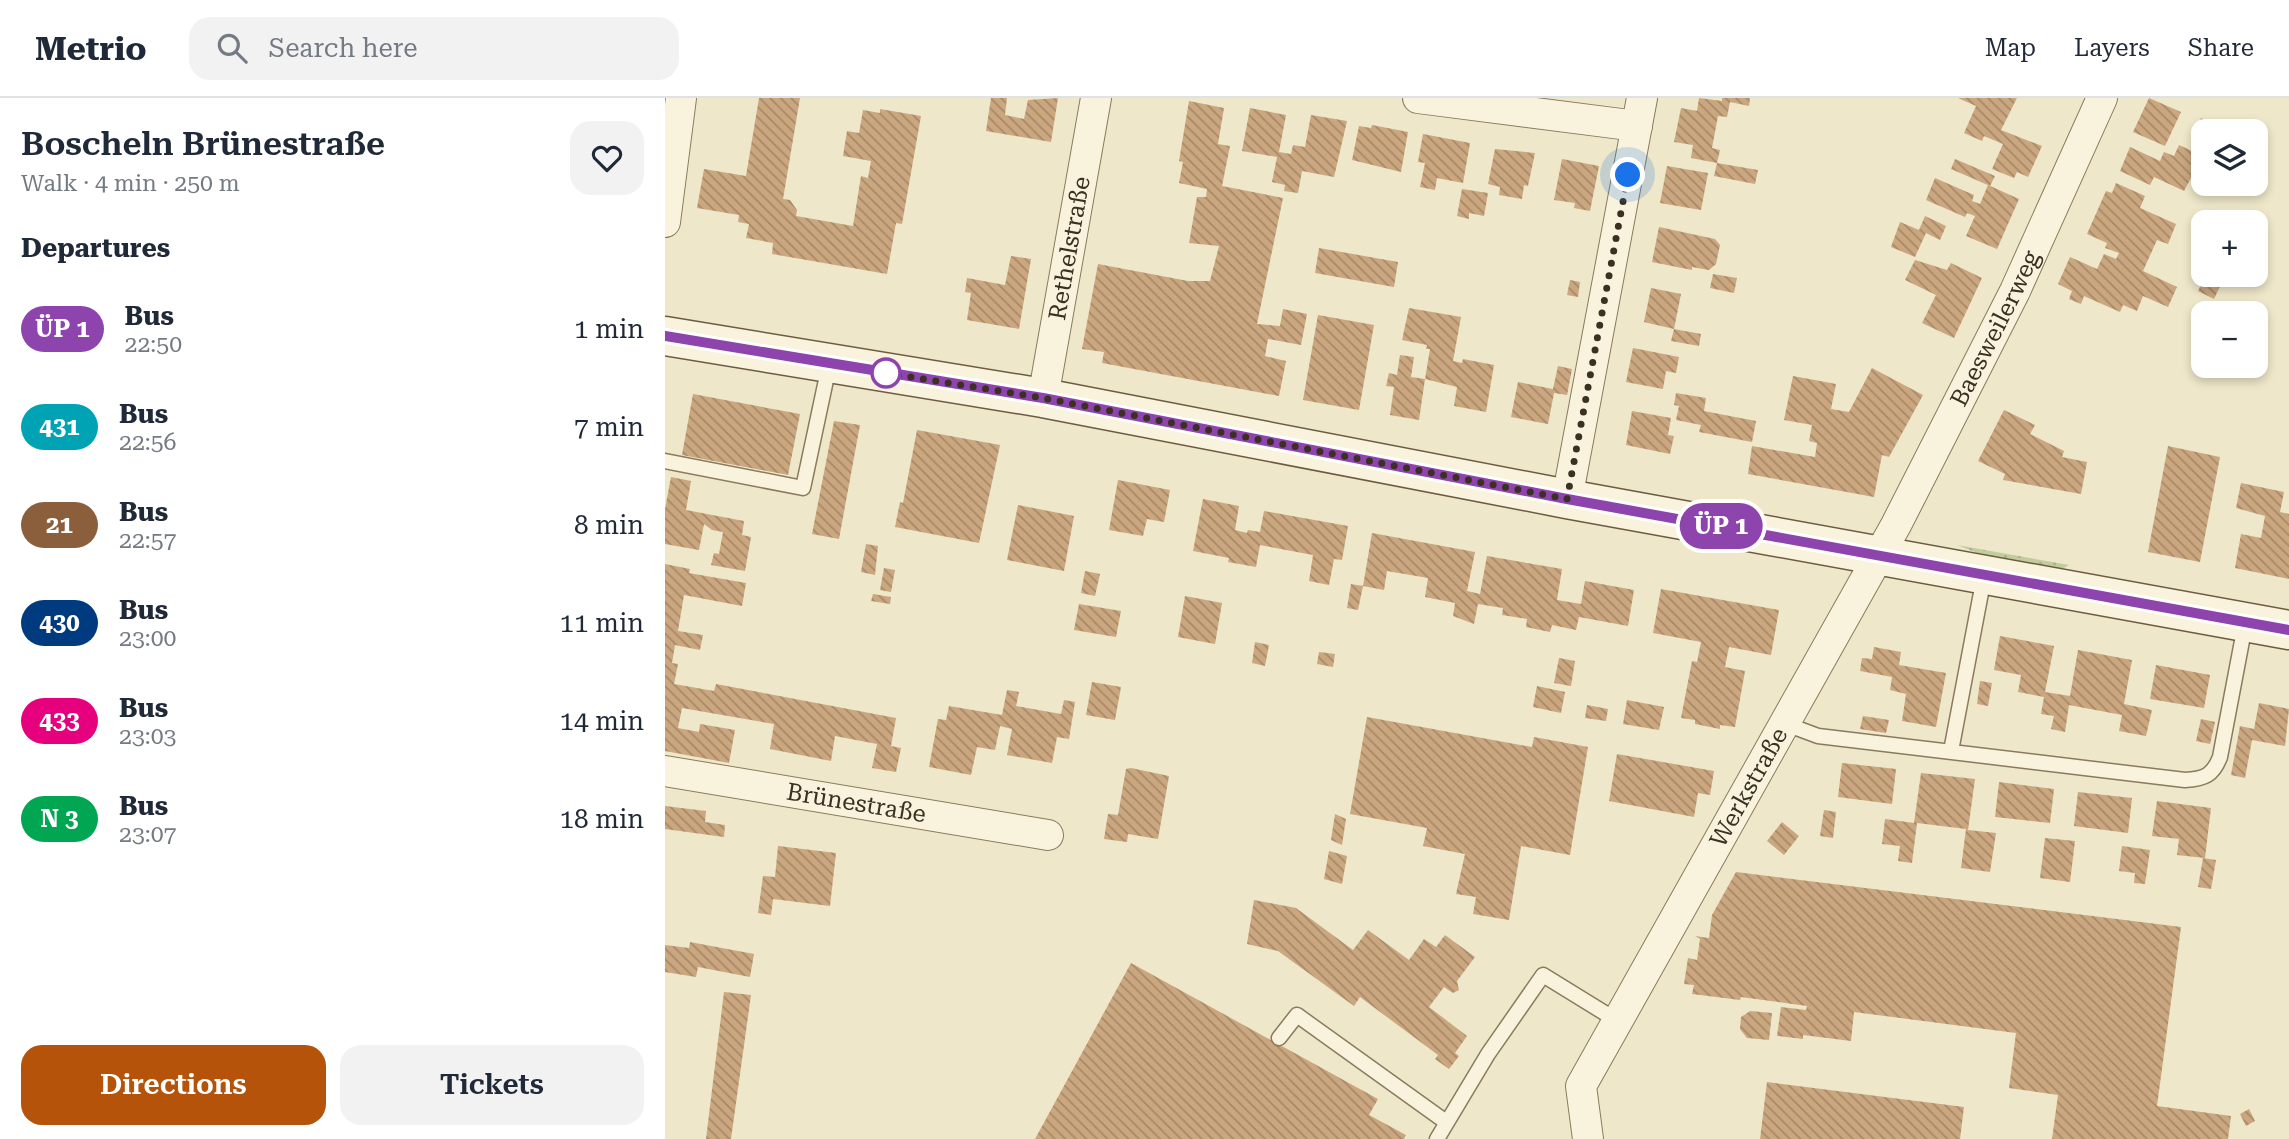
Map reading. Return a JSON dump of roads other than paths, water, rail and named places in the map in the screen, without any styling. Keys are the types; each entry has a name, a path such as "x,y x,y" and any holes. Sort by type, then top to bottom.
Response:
{"main road":[{"path":"665,336 1043,398 1567,499 1985,573 2289,631"}],"street":[{"path":"665,222 681,98"},
{"name":"Rethelstraße","path":"1043,398 1096,98"},
{"path":"1418,98 1640,112 1567,499"},
{"name":"Baesweilerweg","path":"1880,555 2015,290 2102,98"},
{"name":"Werkstraße","path":"1588,1139 1581,1086 1782,723 1880,555"},
{"name":"Brünestraße","path":"665,771 1048,835"}],"lane":[{"path":"665,461 803,488 829,364"},
{"path":"1951,751 1985,573"},
{"path":"1782,723 1818,736 2201,780 2215,772 2220,757 2245,624"},
{"path":"1437,1139 1488,1054 1543,975 1616,1020"},
{"path":"1279,1038 1297,1015 1446,1122"}]}
